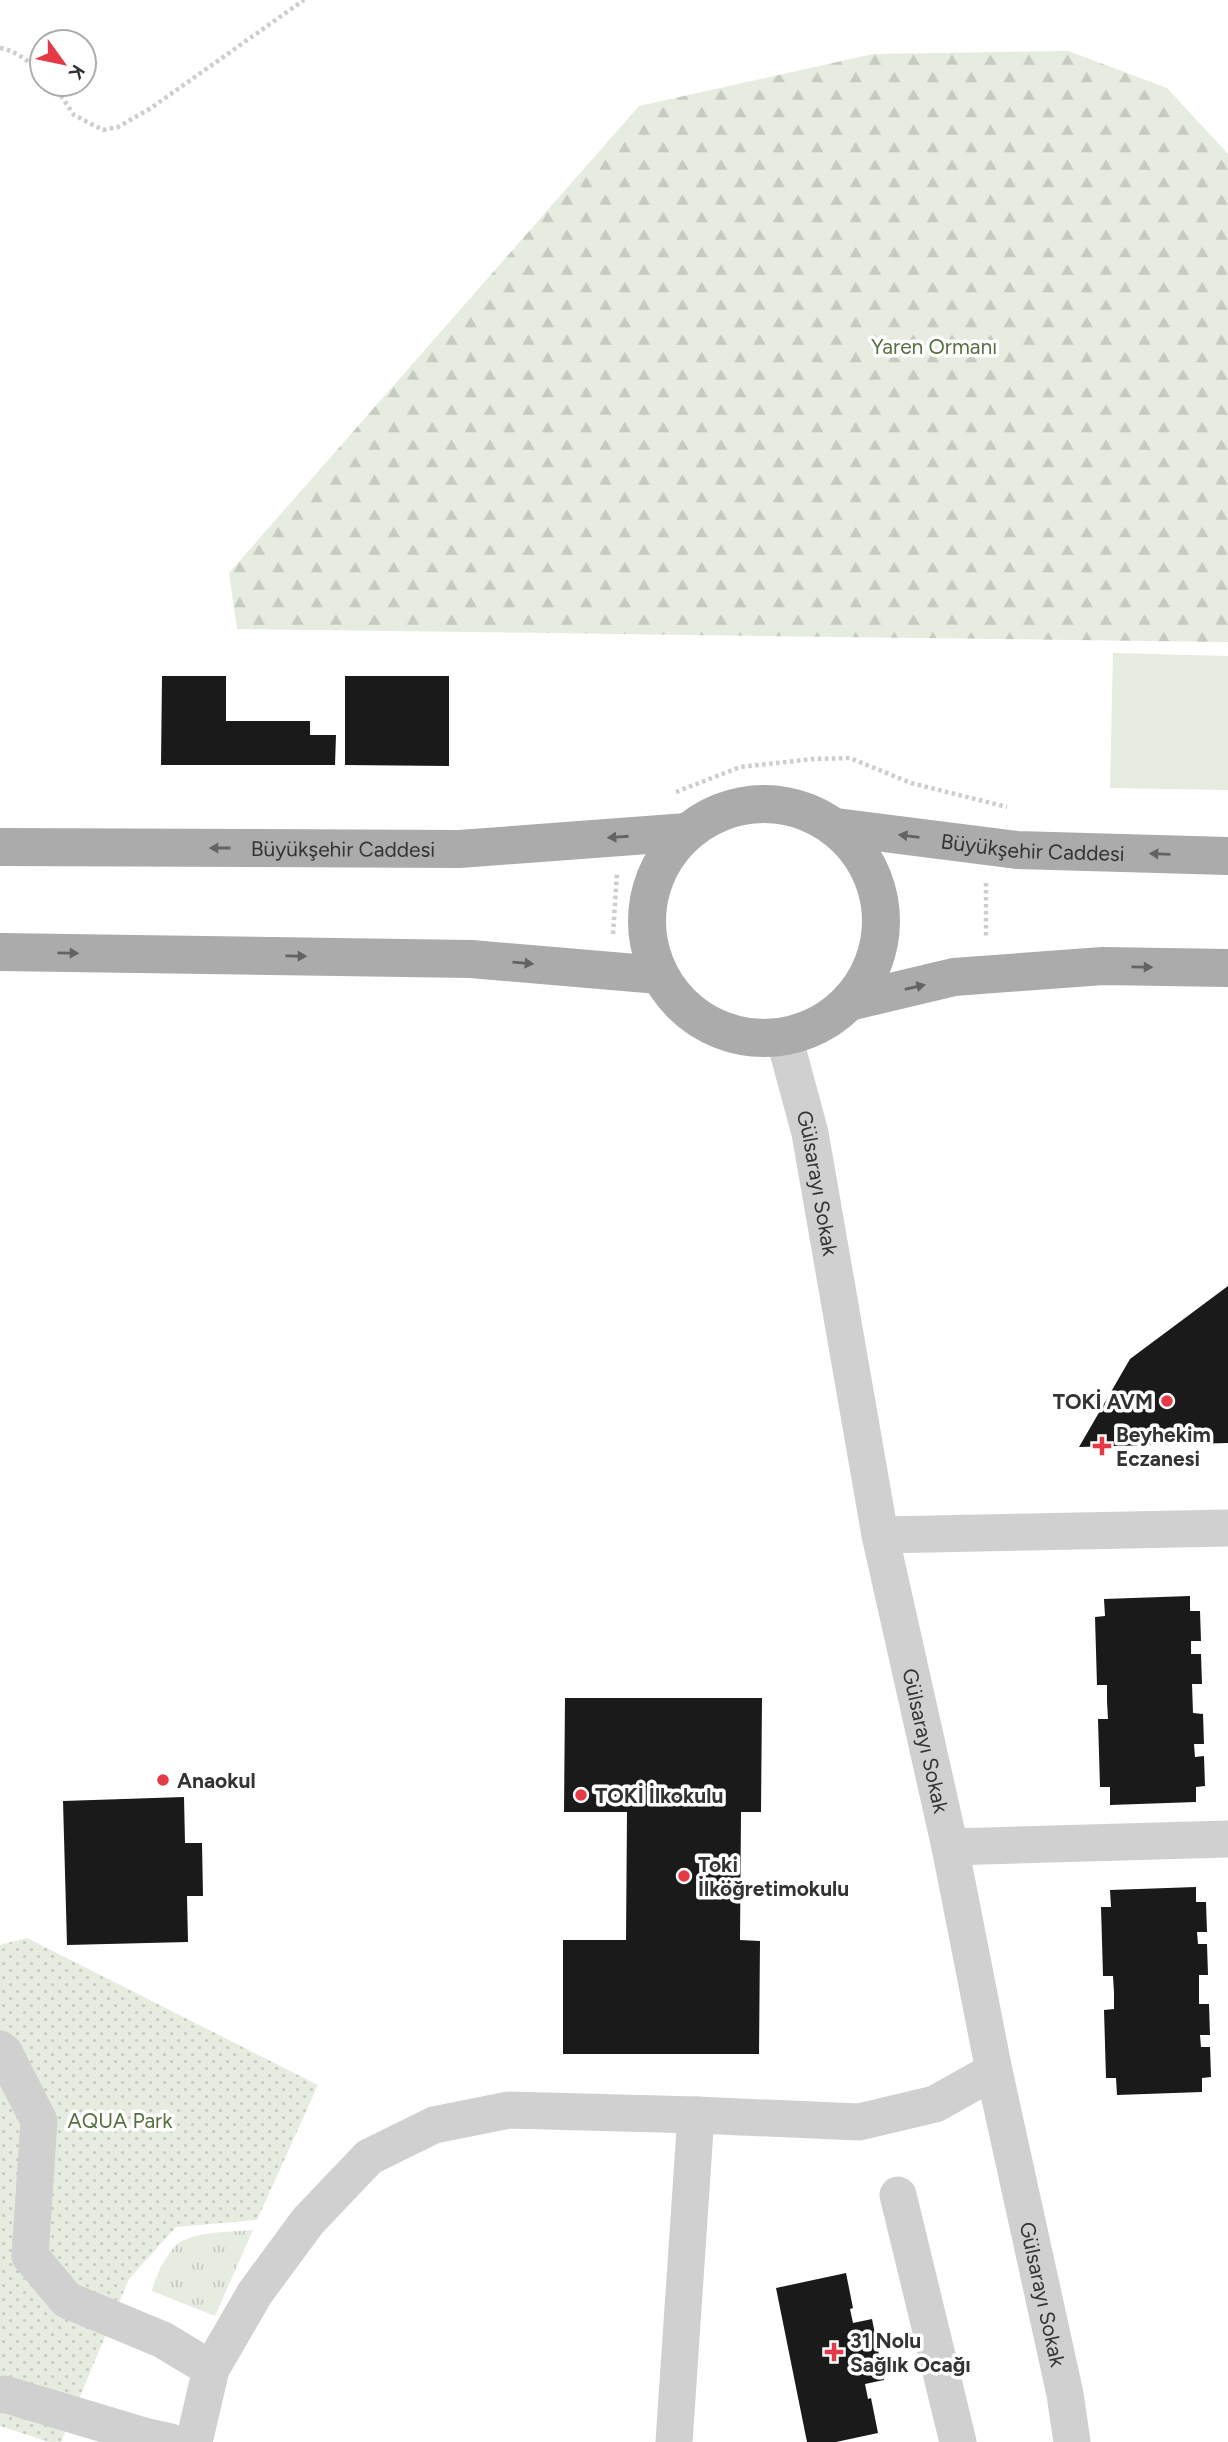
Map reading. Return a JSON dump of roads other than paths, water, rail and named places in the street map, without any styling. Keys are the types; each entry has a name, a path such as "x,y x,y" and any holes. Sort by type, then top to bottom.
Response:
{"main road":[{"path":"761,803 800,809 836,827 863,857 879,895 881,935 870,971 849,1002 819,1025 784,1037 746,1038 710,1027 680,1005 659,975 647,939 647,901 661,863 687,832 721,811 761,803"},
{"name":"Büyükşehir Caddesi","path":"836,827 1017,850 1228,856"},
{"name":"Büyükşehir Caddesi","path":"0,847 459,849 687,832"},
{"path":"0,952 471,959 659,975"},
{"path":"849,1002 954,978 986,975 1103,966 1228,968"}],"street":[{"name":"Gülsarayı Sokak","path":"784,1037 810,1133 880,1535 950,1847 994,2071 1065,2394 1072,2442"},
{"path":"880,1535 1228,1528"},
{"path":"950,1847 1228,1839"},
{"path":"0,2049 39,2121 30,2256 66,2300 163,2340 211,2369"},
{"path":"194,2442 211,2369 255,2292 308,2221 369,2157 434,2125 509,2110 859,2122 935,2104 994,2071"},
{"path":"674,2442 696,2115"},
{"path":"898,2195 958,2442"},
{"path":"0,2395 170,2442"}],"place":[{"name":"TOKİ AVM","path":"1167,1401"},
{"name":"Beyhekim Eczanesi","path":"1102,1446"},
{"name":"Anaokul","path":"163,1780"},
{"name":"TOKİ İlkokulu","path":"581,1795"},
{"name":"Toki İlköğretimokulu","path":"684,1876"},
{"name":"31 Nolu Sağlık Ocağı","path":"834,2352"}],"park label":[{"name":"Yaren Ormanı","path":"934,346"},
{"name":"AQUA Park","path":"120,2120"}]}
